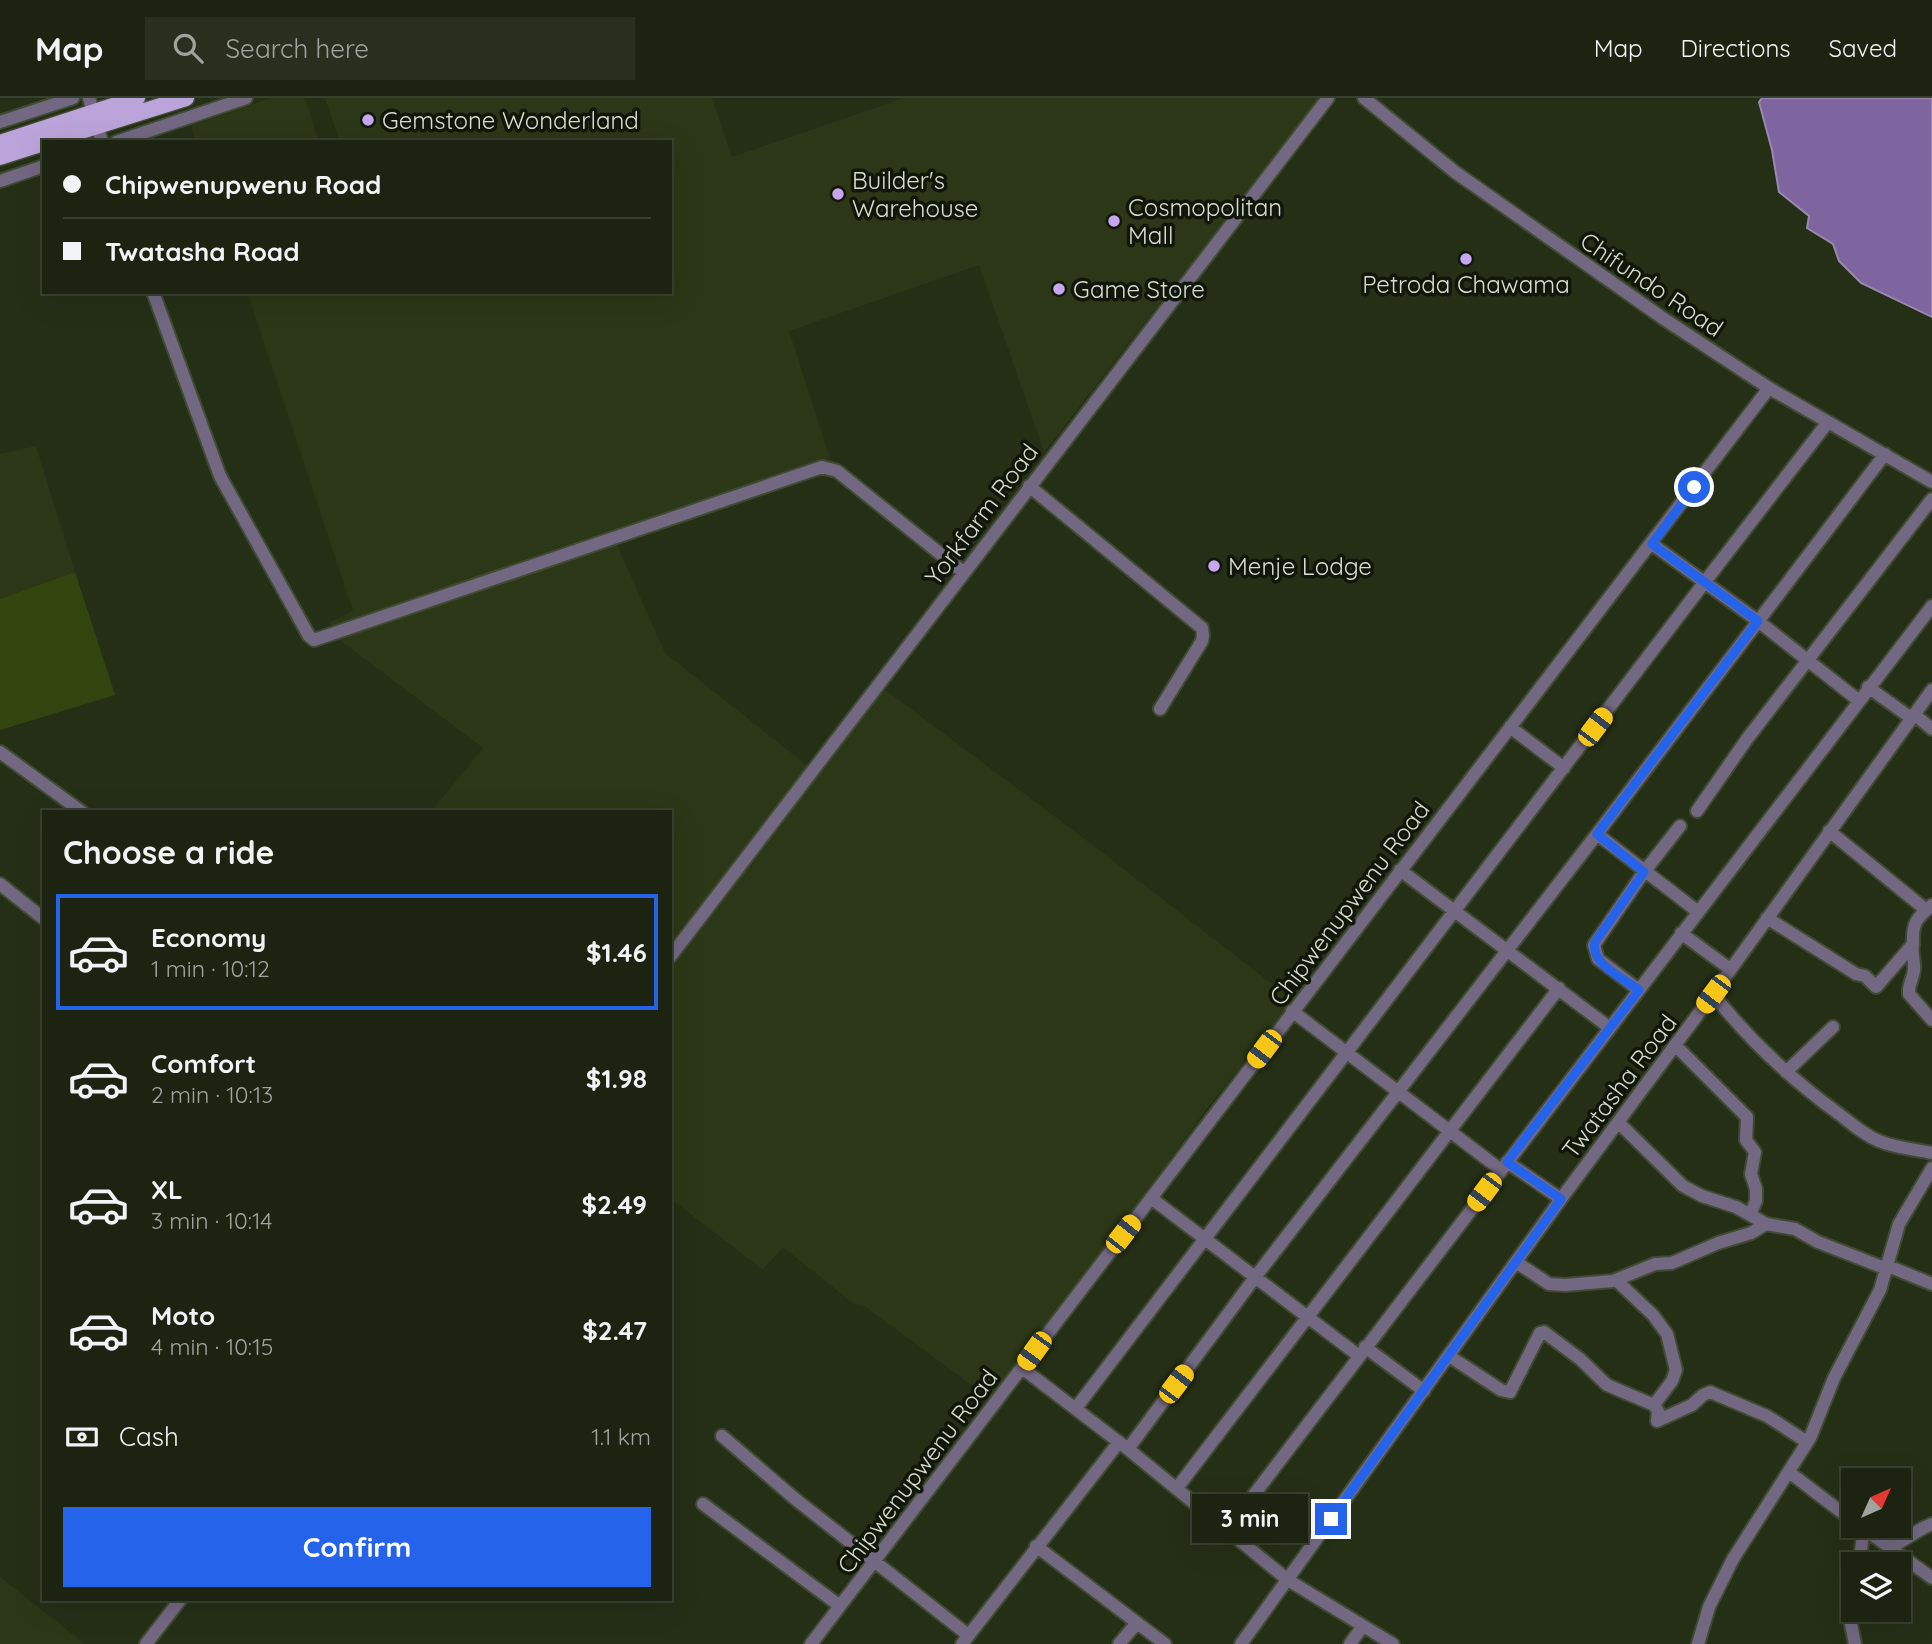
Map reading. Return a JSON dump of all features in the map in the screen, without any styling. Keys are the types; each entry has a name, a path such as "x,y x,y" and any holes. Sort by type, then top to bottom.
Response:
{"main road":[{"path":"0,143 137,98"},
{"path":"48,140 93,112 186,98"},
{"path":"0,157 42,143"}],"street":[{"path":"0,122 73,98"},
{"path":"122,140 246,98"},
{"name":"Yorkfarm Road","path":"672,954 1328,98"},
{"name":"Chifundo Road","path":"1364,98 1401,131 1476,187 1664,320 1769,388 1932,482"},
{"path":"93,112 101,140"},
{"path":"0,181 42,167"},
{"path":"154,294 220,476 281,588 314,640 822,467 837,471 963,572"},
{"name":"Chipwenupwenu Road","path":"811,1644 1769,388"},
{"path":"1076,1408 1828,422"},
{"path":"722,1436 965,1640 1036,1546 1124,1446 1399,1092 1885,454"},
{"path":"1029,486 1202,628 1202,641 1160,709"},
{"path":"1697,811 1735,756 1932,499"},
{"path":"1652,544 1758,621 1858,700"},
{"path":"1227,1530 1932,606"},
{"path":"1868,687 1932,729"},
{"name":"Twatasha Road","path":"1241,1644 1932,690"},
{"path":"1510,727 1564,768"},
{"path":"0,752 79,810"},
{"path":"1639,990 1598,959 1594,950 1595,942 1680,826"},
{"path":"1829,831 1928,907 1914,924 1914,967 1908,989 1909,994 1932,1020"},
{"path":"1597,834 1698,911"},
{"path":"1400,870 1610,1028"},
{"path":"0,884 42,917"},
{"path":"1767,918 1856,974 1865,976 1876,987 1913,944"},
{"path":"1681,933 1730,969"},
{"path":"1177,1488 1559,988"},
{"path":"1713,994 1759,1047 1786,1072 1868,1136 1893,1145 1932,1153"},
{"path":"1292,1011 1450,1131 1561,1199"},
{"path":"1786,1072 1833,1027"},
{"path":"1675,1045 1747,1117 1746,1140 1755,1152 1752,1174 1756,1201 1750,1215"},
{"path":"1618,1122 1683,1186 1702,1196 1766,1224 1795,1229 1818,1242 1932,1284"},
{"path":"1698,1644 1709,1607 1733,1559 1807,1443 1834,1378 1880,1290 1899,1224 1932,1168"},
{"path":"1151,1198 1308,1316 1424,1391"},
{"path":"1516,1262 1549,1284 1616,1280 1655,1264 1672,1263 1718,1243 1751,1233 1766,1224"},
{"path":"1616,1280 1653,1315 1667,1334 1676,1370 1672,1381 1654,1405"},
{"path":"1449,1356 1501,1390 1510,1392 1541,1333 1544,1332 1580,1359 1607,1385 1654,1405 1658,1411 1657,1421 1692,1405 1710,1392 1768,1416 1807,1443"},
{"path":"1022,1368 1177,1488 1288,1580 1393,1644"},
{"path":"1789,1472 1841,1512"},
{"path":"703,1504 840,1606"},
{"path":"1891,1548 1932,1524"},
{"path":"1876,1538 1932,1578"},
{"path":"1036,1546 1165,1644"},
{"path":"146,1644 179,1601"},
{"path":"1851,1622 1854,1644"},
{"path":"1119,1644 1136,1624"},
{"path":"1350,1644 1362,1627"}],"shaded area":[{"path":"271,98 305,98 318,140 195,140 191,126"},
{"path":"325,98 712,98 732,157 904,98 1320,98 1044,452 979,265 789,331 830,458 612,534 665,653 813,770 879,685 1090,843 1294,1001 1208,1107 1128,1218 989,1398 863,1305 854,1304 783,1247 763,1270 672,1200 672,810 433,810 483,748 337,638 330,622 353,611 248,294 672,294 672,140 339,140"},
{"path":"1762,98 1932,98 1932,317 1861,283 1839,261 1833,244 1807,228 1809,216 1779,192 1772,150 1759,102"},
{"path":"36,446 75,572 0,599 0,454"},
{"path":"75,572 115,695 0,730 0,599"},
{"path":"0,1577 85,1644 0,1644"}],"place":[{"name":"Gemstone Wonderland","path":"368,120"},
{"name":"Builder's Warehouse","path":"838,194"},
{"name":"Cosmopolitan Mall","path":"1114,221"},
{"name":"Petroda Chawama","path":"1466,259"},
{"name":"Game Store","path":"1059,289"},
{"name":"Menje Lodge","path":"1214,566"}],"route":[{"path":"1331,1519 1561,1199 1507,1162 1639,990 1598,959 1594,945 1644,872 1597,834 1758,621 1652,544 1694,487"}]}
